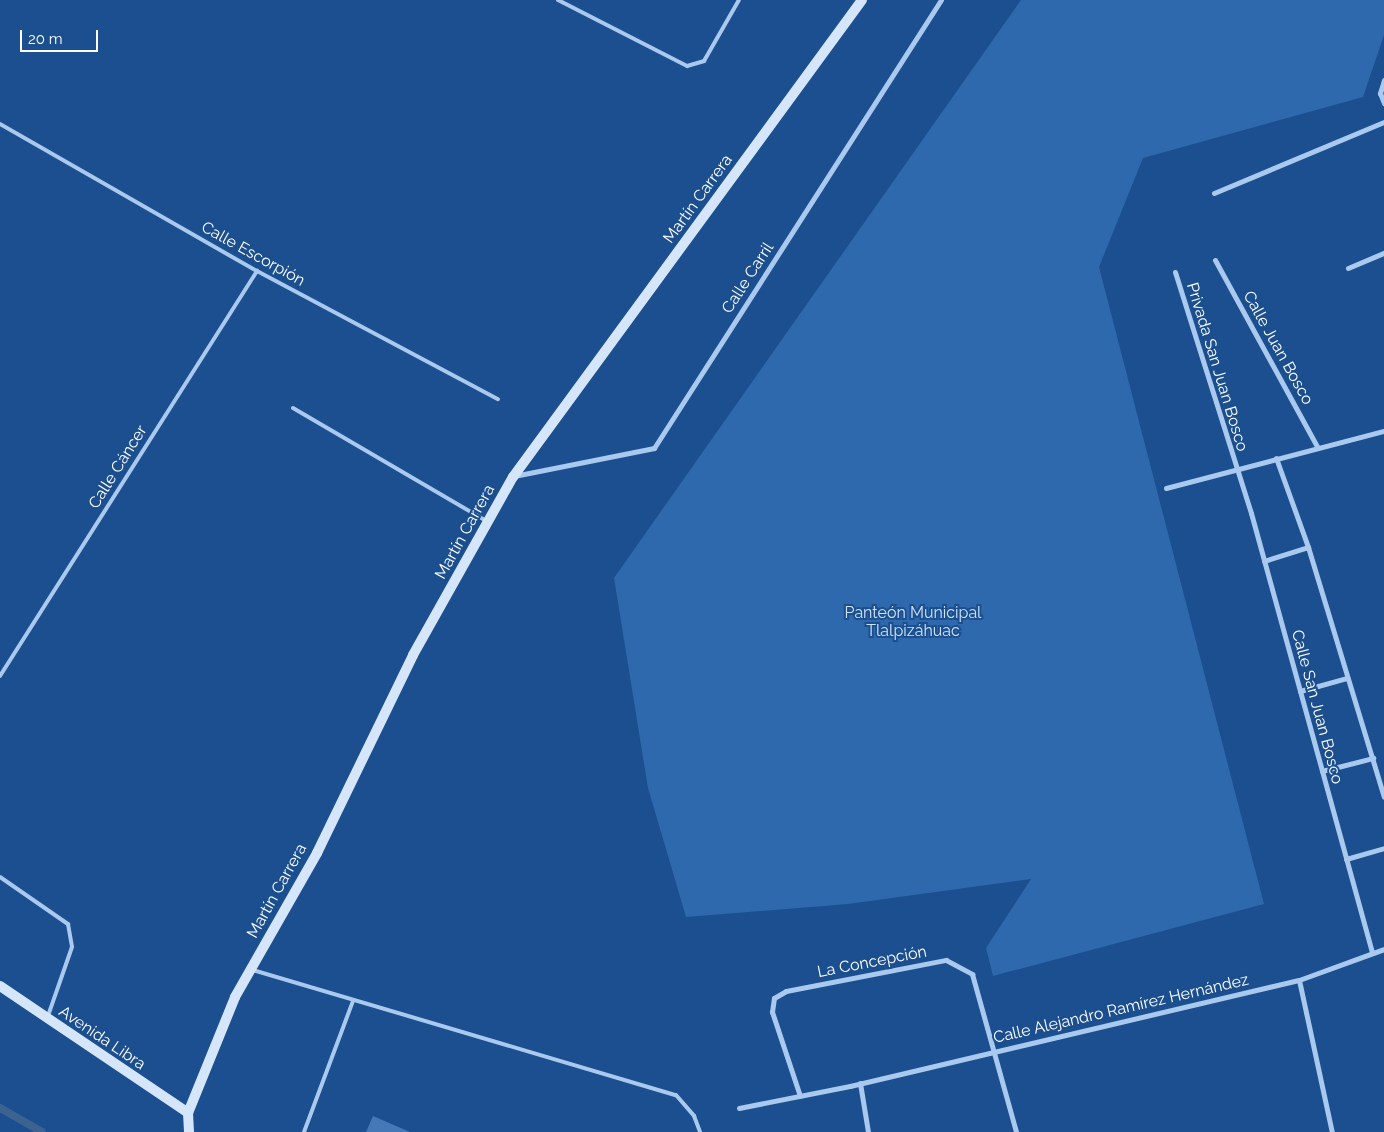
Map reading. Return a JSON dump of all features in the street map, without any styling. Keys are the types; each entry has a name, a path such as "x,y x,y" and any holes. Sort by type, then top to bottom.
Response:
{"main road":[{"name":"Martín Carrera","path":"189,1132 188,1113 235,997 317,853 413,655 513,477 862,0"},
{"name":"Avenida Libra","path":"0,986 188,1113"}],"street":[{"name":"Calle Carril","path":"513,477 654,448 941,0"},
{"path":"1384,80 1380,93 1384,104"},
{"path":"1214,193 1384,122"},
{"path":"1348,268 1384,253"},
{"name":"Calle Juan Bosco","path":"1215,260 1318,448"},
{"name":"Privada San Juan Bosco","path":"1175,272 1235,468"},
{"path":"1166,488 1235,468 1384,431"},
{"path":"1276,458 1308,547 1346,678 1384,797"},
{"name":"Calle San Juan Bosco","path":"1235,468 1264,561 1372,954"},
{"path":"1264,561 1308,547"},
{"path":"1300,691 1346,678"},
{"path":"1322,771 1373,758"},
{"path":"1346,858 1384,848"},
{"name":"Calle Alejandro Ramírez Hernández","path":"739,1108 860,1083 1299,980 1384,949"},
{"name":"La Concepción","path":"800,1096 772,1012 774,998 786,991 946,960 972,974 996,1050 1016,1132"},
{"path":"1299,980 1332,1132"},
{"path":"860,1083 868,1132"}],"lane":[{"path":"558,0 687,66 704,61 739,0"},
{"name":"Calle Escorpión","path":"0,124 257,271 498,399"},
{"name":"Calle Cáncer","path":"0,676 257,271"},
{"path":"293,408 488,522"},
{"path":"0,877 68,924 72,947 47,1018"},
{"path":"250,969 676,1095 694,1116 700,1132"},
{"path":"304,1132 353,1001"}],"green space":[{"name":"Panteón Municipal Tlalpizáhuac","path":"1021,0 1384,0 1384,35 1363,97 1143,158 1099,267 1264,904 993,976 986,948 1031,879 848,904 686,917 648,788 614,578"}],"building":[{"path":"373,1116 410,1132 366,1132"}],"waterway":[{"path":"0,1108 42,1132"}]}
